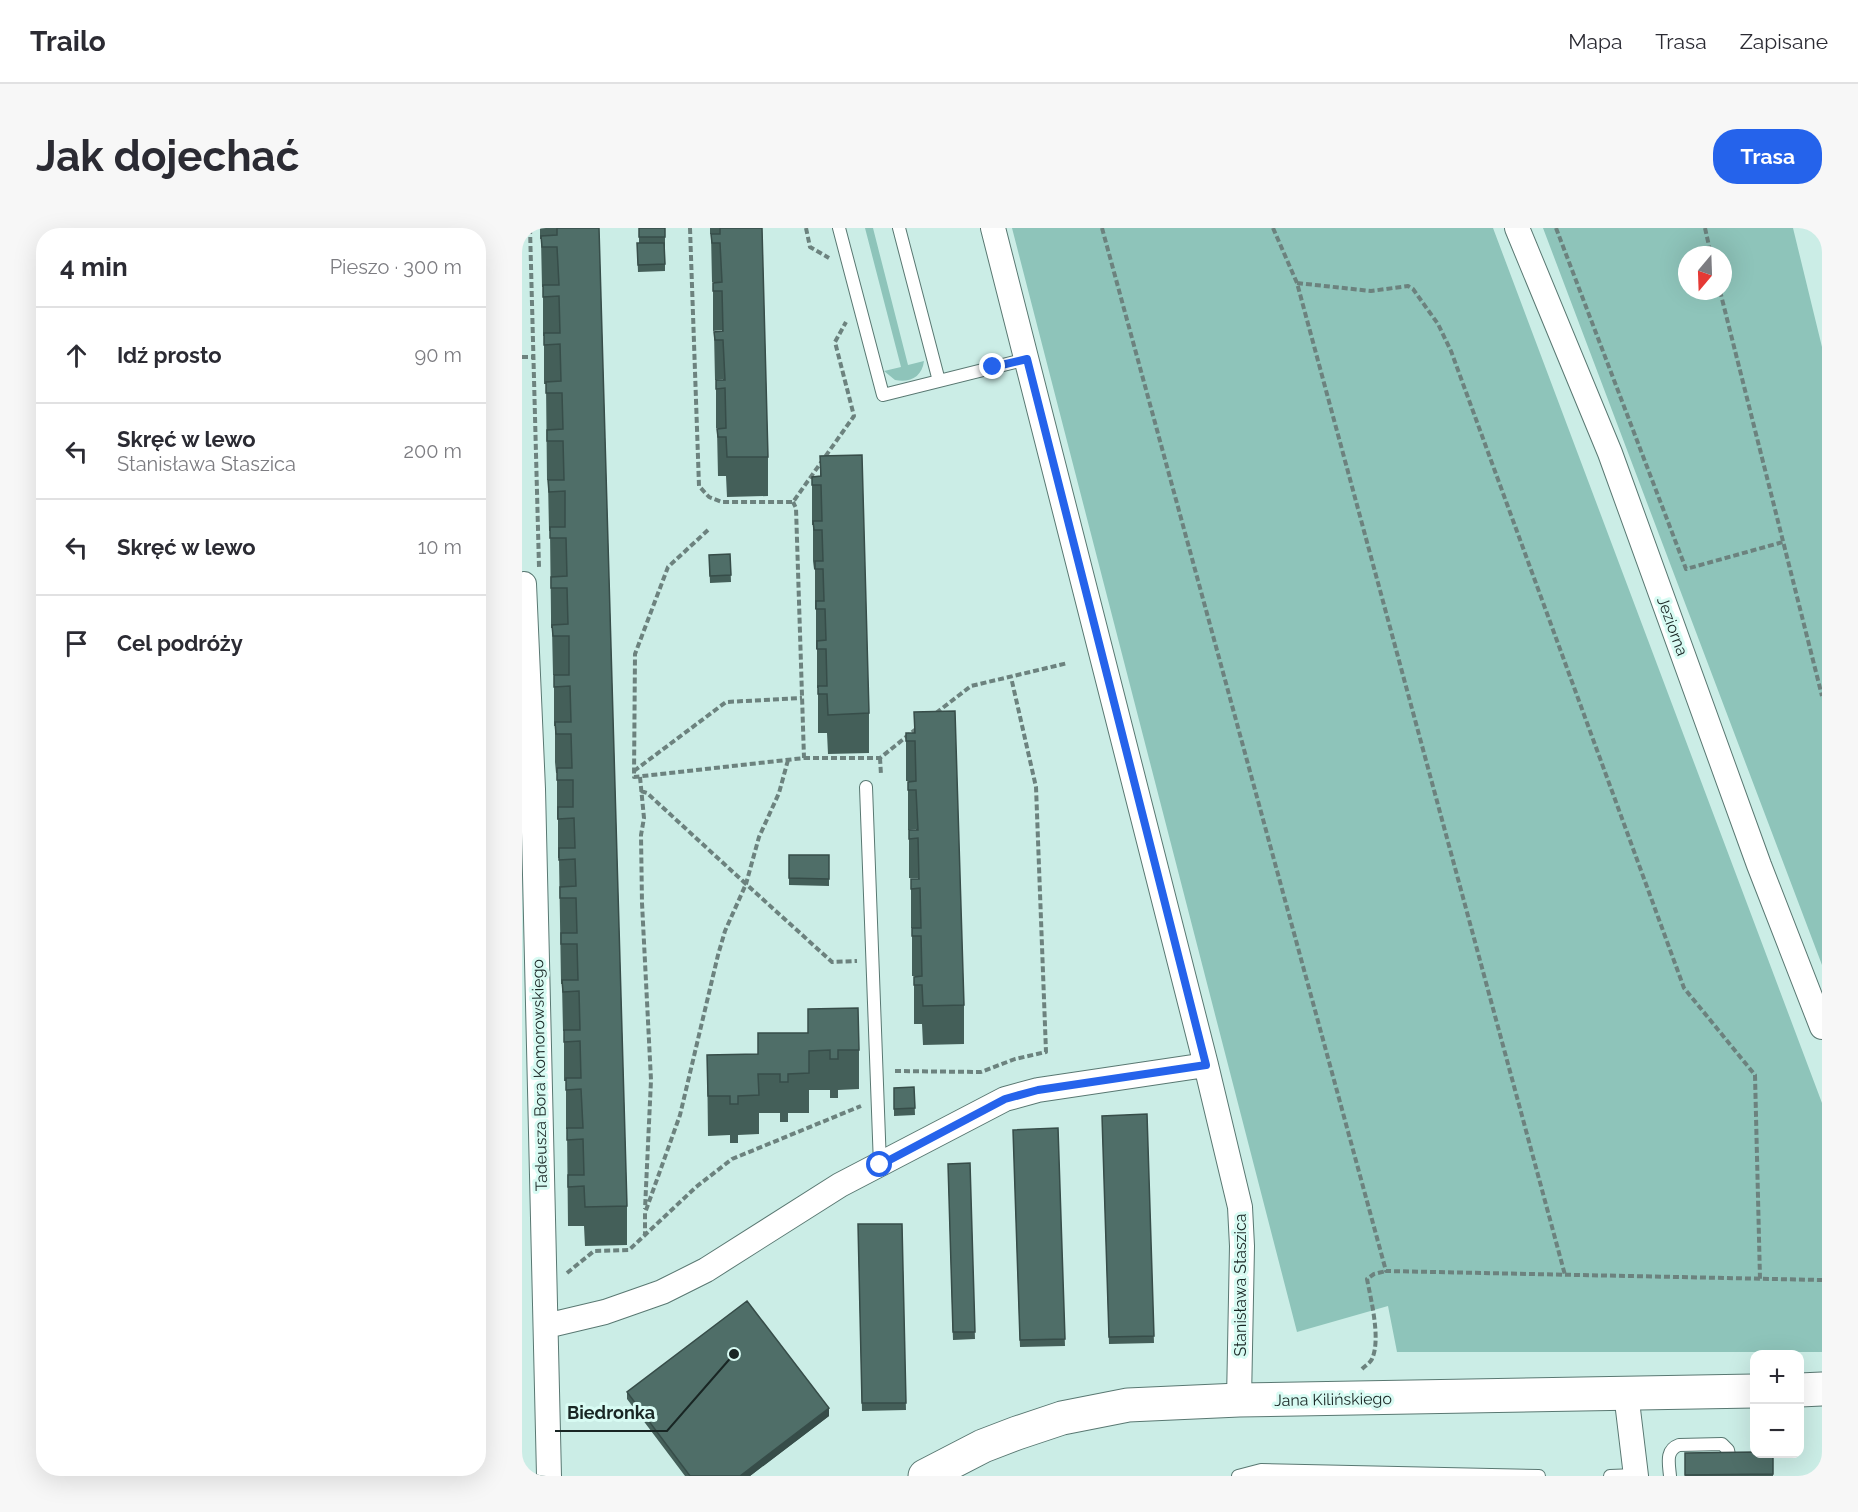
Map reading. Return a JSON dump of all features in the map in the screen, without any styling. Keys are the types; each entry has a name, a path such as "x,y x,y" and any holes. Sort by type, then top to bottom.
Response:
{"main road":[{"path":"1804,1390 1822,1389"},
{"name":"Jana Kilińskiego","path":"925,1476 983,1446 1062,1418 1128,1405 1239,1400 1750,1390"}],"street":[{"name":"Stanisława Staszica","path":"993,228 1206,1065 1240,1208 1242,1226 1239,1400"},
{"name":"Jeziorna","path":"1517,228 1610,453 1759,865 1822,1027"},
{"name":"Tadeusza Bora Komorowskiego","path":"532,578 527,754 549,1476"},
{"path":"546,1326 605,1312 662,1293 706,1270 840,1185 1005,1099 1038,1090 1206,1065"},
{"path":"1626,1393 1636,1475"}],"lane":[{"path":"839,228 883,395 1027,359"},
{"path":"899,228 939,381"},
{"path":"866,787 880,1165"},
{"path":"1670,1476 1669,1454 1675,1446 1722,1444 1728,1450 1730,1460"},
{"path":"1238,1476 1261,1470 1539,1476"},
{"path":"1610,1476 1636,1475"}],"path":[{"path":"530,228 533,357 532,578"},
{"path":"690,228 699,486 709,497 722,502 793,502"},
{"path":"806,228 810,247 832,260"},
{"path":"1102,228 1386,1271"},
{"path":"1273,228 1297,283 1565,1275"},
{"path":"1556,228 1686,569 1783,542"},
{"path":"1705,228 1709,246"},
{"path":"1297,283 1371,291 1408,286 1413,289 1438,324 1450,351 1684,988 1755,1074 1760,1278"},
{"path":"1722,300 1822,696"},
{"path":"804,758 796,519 793,502 854,416 835,342 846,321"},
{"path":"522,357 533,357"},
{"path":"708,530 668,567 635,654 634,777 804,758 880,758 916,728"},
{"path":"934,714 971,686 1068,663"},
{"path":"890,1071 981,1072 1015,1059 1046,1052 1036,787 1011,677"},
{"path":"634,771 726,702 802,698"},
{"path":"880,758 881,780"},
{"path":"645,1213 680,1115 698,1033 725,931 746,884 759,837 779,793 788,760"},
{"path":"640,777 644,818 641,835 642,903 651,1080 645,1236"},
{"path":"641,791 647,793 832,962 873,961"},
{"path":"559,1280 594,1251 629,1250 696,1187 732,1159 865,1104 878,1103"},
{"path":"1357,1374 1372,1360 1375,1342 1373,1311 1367,1279 1374,1274 1386,1271 1822,1280"}],"green space":[{"path":"865,228 873,228 908,365 924,361 921,371 910,380 895,380 884,371 901,367"},
{"path":"1012,228 1493,228 1822,1103 1822,1352 1750,1350 1750,1352 1397,1352 1388,1306 1297,1332"},
{"path":"1543,228 1793,228 1822,347 1822,965"}],"building":[{"path":"557,228 599,228 627,1206 585,1207 584,1186 568,1187 568,1175 584,1175 583,1139 567,1140 567,1128 583,1128 581,1089 566,1090 566,1078 581,1078 580,1041 564,1042 564,1030 580,1030 579,991 563,992 562,980 578,980 577,944 561,944 561,933 577,933 576,898 560,898 560,887 576,886 575,859 559,860 559,848 575,848 574,818 558,819 558,807 573,807 573,780 557,780 557,768 572,768 571,734 556,734 555,722 571,722 570,686 554,687 554,675 569,675 569,636 553,636 552,625 568,624 567,588 551,588 551,577 567,576 566,538 550,538 550,527 565,527 565,491 549,492 548,480 564,480 563,441 547,441 547,430 563,429 562,393 546,393 546,382 561,381 560,344 544,345 544,333 560,333 559,296 543,297 543,285 559,285 557,247 542,247 541,236 557,235"},
{"path":"639,228 665,228 665,237 639,237"},
{"path":"720,228 762,228 768,457 727,457 726,437 718,437 717,429 726,428 725,388 716,389 716,380 725,380 723,340 715,340 714,332 723,331 722,291 713,291 713,283 722,282 720,243 712,243 711,234 720,234"},
{"path":"637,243 664,243 665,264 638,265"},
{"path":"862,455 869,713 828,715 827,694 818,694 818,686 827,686 826,649 817,649 817,641 826,640 825,609 816,609 816,601 824,601 823,569 815,569 815,561 823,561 822,530 814,530 813,521 822,521 821,485 812,485 812,477 821,476 820,456"},
{"path":"730,554 731,575 710,576 709,555"},
{"path":"955,711 964,1005 923,1006 922,985 914,985 914,977 922,976 921,936 912,936 912,928 921,928 920,888 911,889 911,879 919,879 918,838 909,839 909,830 918,830 916,790 908,790 908,782 916,781 915,741 906,741 906,733 915,733 914,712"},
{"path":"789,855 829,855 829,879 789,878"},
{"path":"858,1008 859,1050 838,1050 838,1059 830,1059 830,1050 809,1051 809,1073 788,1074 788,1082 780,1082 780,1074 758,1074 759,1095 738,1096 738,1104 730,1104 730,1096 708,1096 707,1055 758,1054 758,1033 808,1033 808,1009"},
{"path":"914,1087 915,1108 894,1109 894,1088"},
{"path":"1147,1114 1154,1336 1109,1337 1102,1116"},
{"path":"1058,1128 1065,1339 1020,1340 1013,1130"},
{"path":"970,1163 975,1332 953,1332 948,1164"},
{"path":"858,1224 902,1224 906,1403 862,1403"},
{"path":"747,1301 829,1408 740,1476 690,1476 627,1392"},
{"path":"1750,1452 1750,1458 1773,1458 1773,1474 1685,1475 1685,1453"}],"place":[{"name":"Biedronka","path":"734,1354"}],"route":[{"path":"880,1165 1005,1099 1038,1090 1206,1065 1027,359 993,367"}]}
